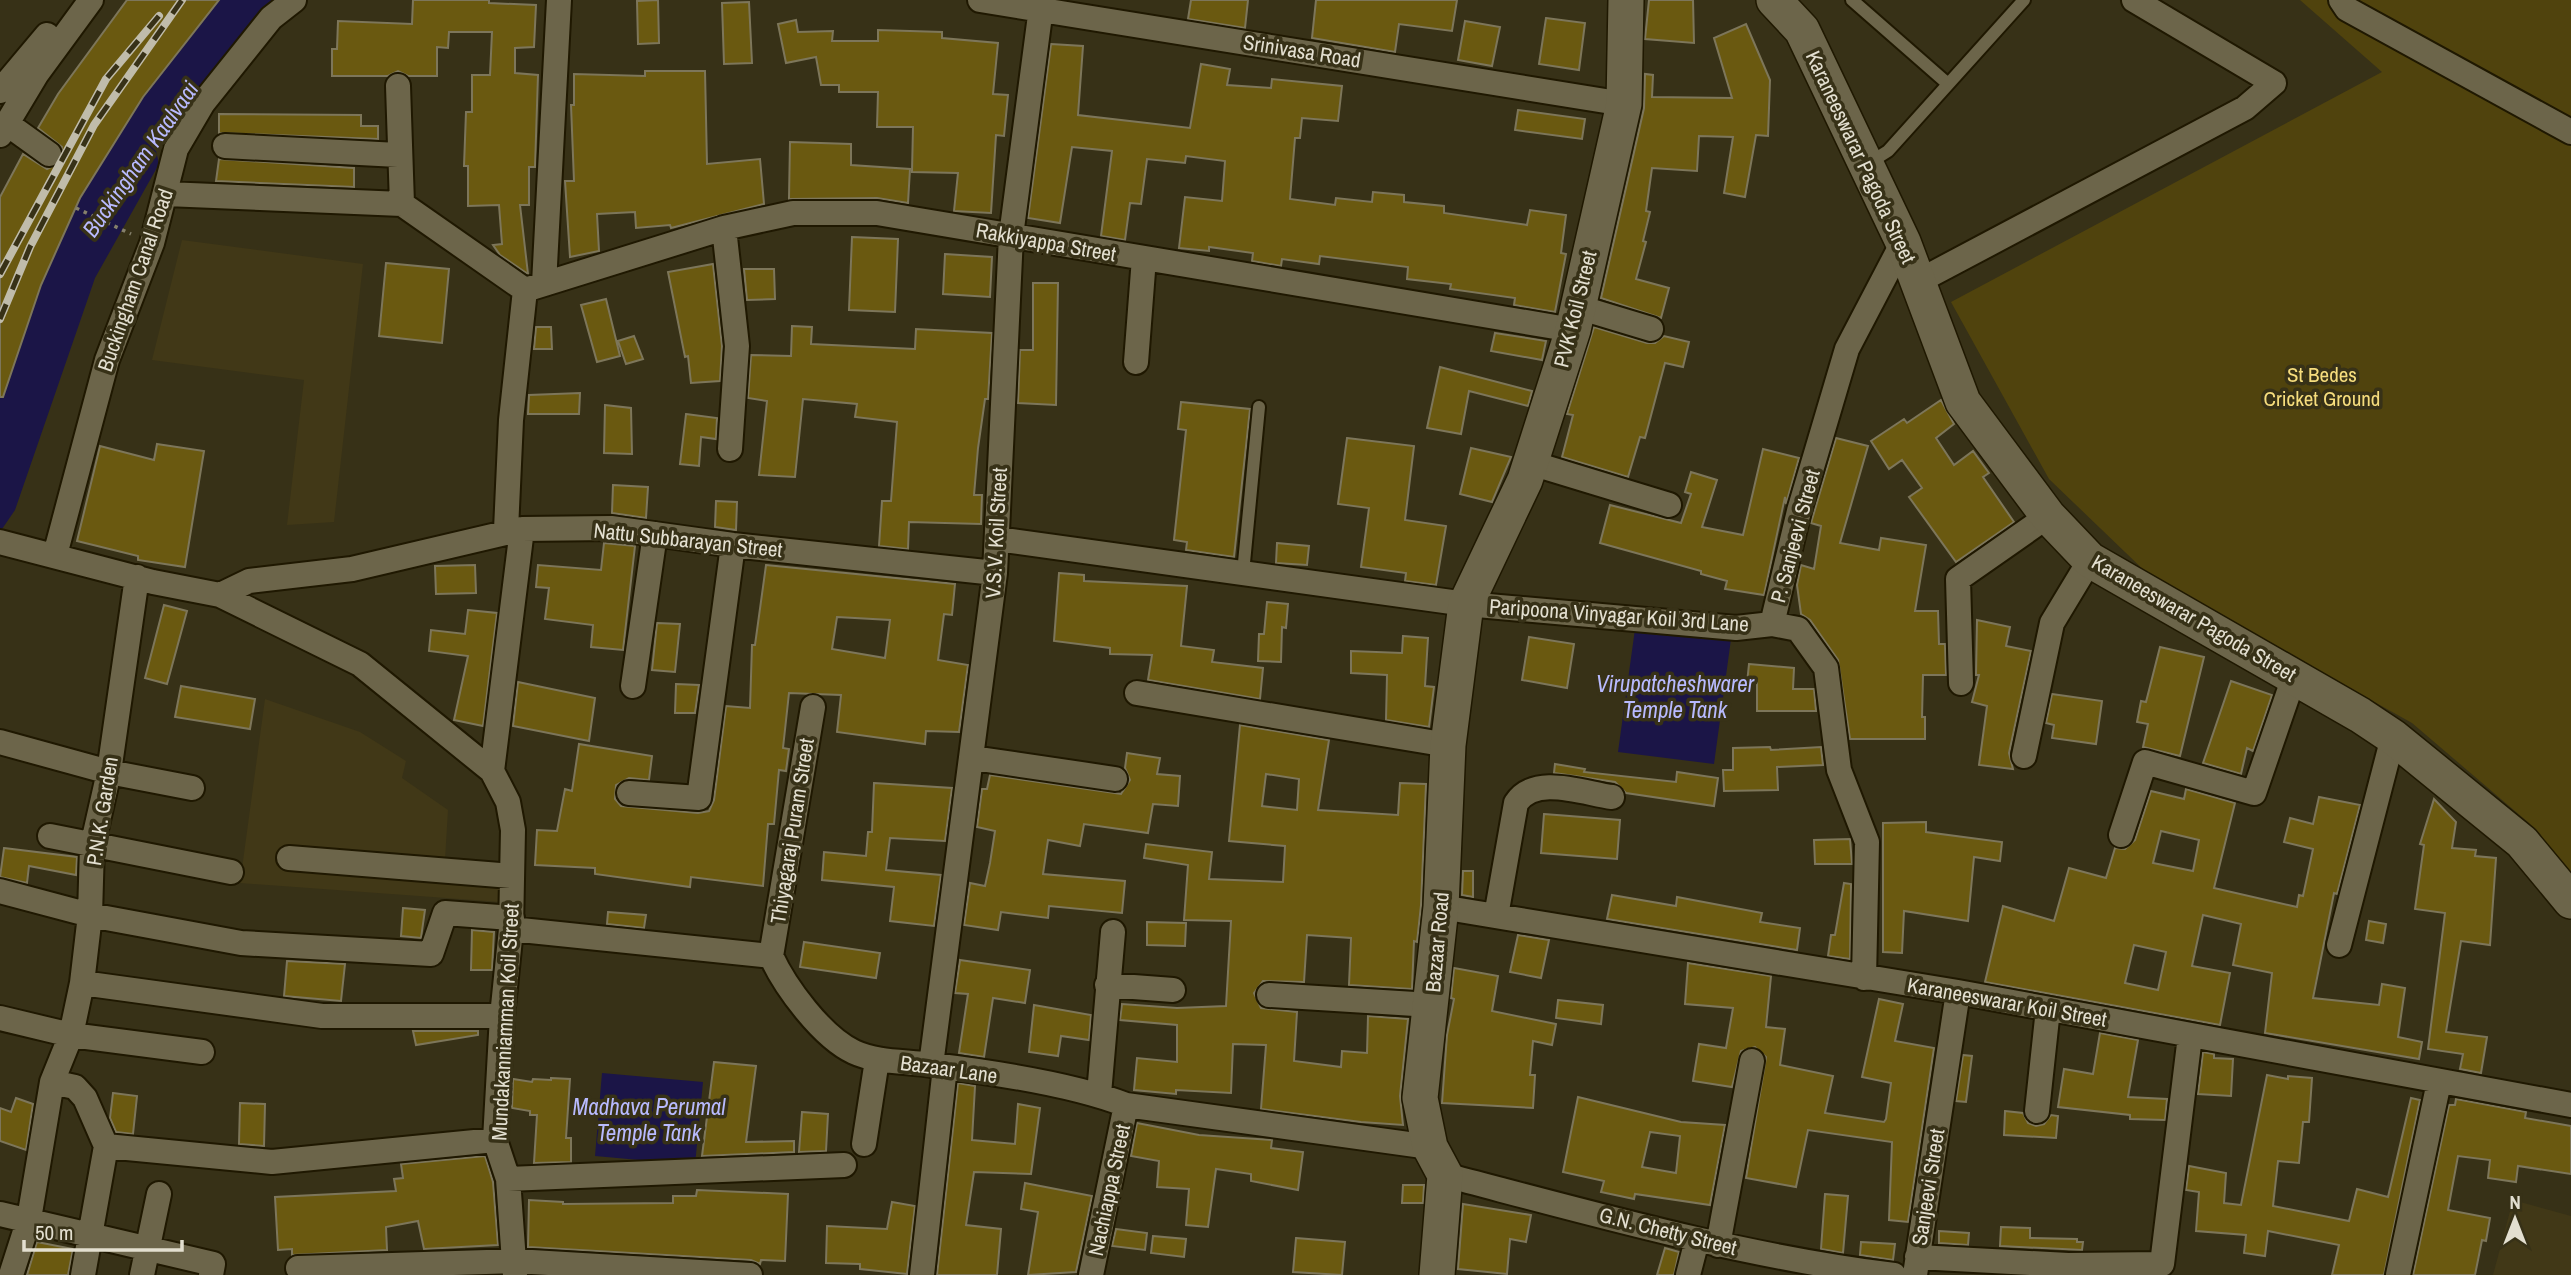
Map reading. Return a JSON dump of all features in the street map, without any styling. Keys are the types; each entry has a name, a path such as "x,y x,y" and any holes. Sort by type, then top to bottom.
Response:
{"street":[{"path":"0,91 76,0"},
{"path":"49,154 3,129 36,75 91,0"},
{"name":"Buckingham Canal Road","path":"55,555 107,360 152,243 176,149 203,103 271,18 294,0"},
{"path":"492,771 514,529 511,420 535,287 559,0"},
{"name":"Srinivasa Road","path":"980,0 1042,4 1624,104"},
{"name":"PVK Koil Street","path":"1466,604 1531,463 1575,318 1624,104 1626,0"},
{"name":"Karaneeswarar Pagoda Street","path":"1774,0 1802,30 1903,242 1963,402 2048,516 2090,560 2393,737 2522,842 2571,901"},
{"path":"1919,281 2245,108 2274,83 2134,0"},
{"path":"2347,3 2571,132"},
{"name":"V.S.V. Koil Street","path":"922,1275 938,1066 995,573 1011,236 1042,4"},
{"path":"398,86 398,155 402,204"},
{"path":"225,146 398,155"},
{"path":"166,194 402,204 535,287"},
{"name":"Rakkiyappa Street","path":"535,287 724,228 793,213 877,213 1144,258 1651,329"},
{"path":"724,228 737,346 730,449"},
{"name":"P. Sanjeevi Street","path":"1864,978 1867,842 1839,771 1826,668 1798,629 1772,624 1800,512 1847,349 1903,242"},
{"path":"1136,362 1144,258"},
{"path":"1531,463 1669,505"},
{"path":"1961,683 1958,579 2048,516"},
{"name":"Nattu Subbarayan Street","path":"220,595 249,581 352,569 514,529 611,528 733,545 995,573"},
{"path":"633,686 655,534"},
{"name":"Paripoona Vinyagar Koil 3rd Lane","path":"997,539 1466,604 1736,628 1772,624"},
{"name":"Mundakanniamman Koil Street","path":"8,544 220,595 360,664 492,771 508,802 513,830 512,923 502,1016 495,1140 508,1179 515,1268"},
{"path":"629,793 699,798 733,545"},
{"path":"2024,756 2052,623 2090,560"},
{"name":"P.N.K. Garden","path":"11,1275 29,1219 52,1082 71,1035 82,982 90,915 92,847 109,772 137,577"},
{"name":"Bazaar Road","path":"1437,1275 1437,1161 1420,1098 1441,907 1448,745 1466,604"},
{"path":"2120,835 2145,762 2255,793 2294,677"},
{"path":"1137,693 1448,745"},
{"name":"Thiyagaraj Puram Street","path":"771,956 813,707"},
{"path":"2339,945 2393,737"},
{"path":"0,742 109,772 192,788"},
{"path":"973,758 1115,779"},
{"path":"1496,916 1516,803 1521,795 1538,786 1612,797"},
{"path":"50,836 92,847 231,872"},
{"path":"289,858 512,876"},
{"path":"0,891 90,915 242,943 431,954 445,913 771,956"},
{"name":"Karaneeswarar Koil Street","path":"1441,907 1958,992 2571,1105"},
{"name":"Nachiappa Street","path":"1099,1094 1113,932"},
{"name":"Bazaar Lane","path":"771,956 781,978 833,1040 877,1060 938,1066 1099,1094 1126,1105 1437,1161"},
{"path":"82,982 322,1016 502,1016"},
{"path":"1107,985 1173,990"},
{"name":"Sanjeevi Street","path":"1916,1266 1958,992"},
{"path":"1269,995 1431,1005"},
{"path":"2037,1111 2048,1009"},
{"path":"0,1018 71,1035 202,1052"},
{"path":"1916,1266 2162,1264 2190,1036"},
{"path":"864,1144 877,1060"},
{"path":"1688,1275 1707,1242 1752,1061"},
{"path":"52,1082 75,1087 85,1098 106,1146 83,1275"},
{"path":"2398,1275 2439,1082"},
{"name":"Nachiappa Street","path":"1091,1275 1126,1105"},
{"path":"106,1146 272,1162 495,1140"},
{"name":"G.N. Chetty Street","path":"1437,1161 1707,1242 1825,1266 1894,1275"},
{"path":"508,1179 844,1165"},
{"path":"142,1275 159,1194"},
{"path":"0,1214 213,1264 211,1275"},
{"path":"298,1268 515,1268 750,1275"}],"lane":[{"path":"1852,0 1948,84"},
{"path":"1866,164 1888,151 2024,0"},
{"path":"1243,573 1259,407"}],"path":[{"path":"76,208 152,243"}],"shaded area":[{"path":"182,240 363,264 334,522 287,525 304,380 152,360"},
{"path":"265,699 360,732 406,761 402,778 448,810 445,860 503,866 501,902 240,883"},
{"path":"2513,1200 2571,1216 2571,1275 2493,1275"}],"green space":[{"name":"St Bedes Cricket Ground","path":"2300,0 2571,0 2571,879 2529,823 2412,723 2151,577 2049,479 1951,302 2382,72"}],"water":[{"name":"Buckingham Kaalvaai","path":"205,0 273,0 262,10 155,146 159,164 95,278 15,510 0,532 0,354 49,229"},
{"name":"Virupatcheshwarer Temple Tank","path":"1635,629 1731,639 1714,764 1618,752"},
{"name":"Madhava Perumal Temple Tank","path":"602,1073 703,1082 695,1165 595,1156"}],"building":[{"path":"127,0 219,0 143,97 80,198 41,285 3,397 0,397 0,197 23,154 47,169 61,162 62,147 38,128 58,94"},
{"path":"413,0 489,0 489,3 536,5 534,47 515,48 515,73 538,75 535,167 529,167 529,205 520,205 528,274 500,255 493,245 502,244 499,205 468,206 468,166 464,166 466,112 472,112 472,75 490,75 492,32 449,32 448,48 437,47 437,76 408,76 398,71 388,76 332,76 332,49 337,49 338,21 412,24"},
{"path":"658,0 659,43 638,44 637,1"},
{"path":"1191,0 1248,0 1245,28 1188,19"},
{"path":"1316,0 1457,0 1452,31 1399,24 1395,52 1312,38"},
{"path":"1649,0 1693,0 1694,43 1645,39"},
{"path":"749,2 752,63 724,64 722,3"},
{"path":"1546,18 1585,23 1579,70 1539,64"},
{"path":"796,20 798,32 833,31 832,41 878,41 878,30 942,32 942,38 998,43 993,94 1008,95 1004,136 996,135 991,213 954,211 958,173 912,172 913,127 877,127 878,92 839,92 839,85 821,85 816,57 786,63 778,24"},
{"path":"1465,21 1500,27 1492,66 1458,60"},
{"path":"1746,24 1770,80 1768,136 1756,135 1745,197 1724,193 1733,137 1699,136 1697,171 1652,168 1646,211 1650,212 1643,241 1646,242 1636,279 1669,288 1661,318 1601,298 1644,108 1645,74 1653,75 1652,97 1732,98 1714,38"},
{"path":"1051,44 1083,46 1078,115 1190,128 1201,64 1230,69 1227,85 1271,88 1272,79 1342,86 1338,121 1302,118 1300,138 1295,138 1290,199 1335,205 1336,198 1372,202 1373,192 1404,195 1404,202 1444,206 1444,213 1527,225 1530,210 1566,215 1561,253 1566,254 1555,312 1514,305 1515,298 1450,289 1451,284 1407,279 1408,267 1320,256 1319,264 1282,259 1281,266 1252,261 1253,253 1209,247 1209,251 1179,248 1185,197 1222,201 1225,161 1186,156 1185,163 1147,159 1141,204 1130,203 1125,240 1101,236 1112,151 1072,147 1060,223 1028,218"},
{"path":"645,71 705,71 707,164 760,159 764,204 671,228 670,225 636,228 635,212 597,214 599,251 570,257 565,181 574,181 571,105 574,105 574,74 645,76"},
{"path":"1518,110 1585,119 1582,139 1515,130"},
{"path":"219,114 361,115 361,126 378,126 378,139 219,133"},
{"path":"790,142 851,144 851,165 910,169 908,203 877,198 789,199"},
{"path":"219,159 354,168 354,187 216,181"},
{"path":"852,237 898,239 895,312 849,310"},
{"path":"945,254 992,257 990,297 943,294"},
{"path":"386,263 449,269 442,343 379,336"},
{"path":"713,264 722,346 720,381 691,383 688,356 685,357 668,272"},
{"path":"744,269 774,269 775,299 747,300"},
{"path":"1033,283 1058,283 1056,405 1018,403 1020,350 1033,350"},
{"path":"606,299 620,356 597,362 581,305"},
{"path":"792,326 812,327 811,344 915,349 916,329 992,333 988,399 985,399 974,495 982,495 981,524 909,522 908,549 879,546 882,501 891,501 897,422 855,417 857,404 803,399 795,477 759,475 767,401 748,398 751,355 791,356"},
{"path":"536,327 551,327 552,349 534,349"},
{"path":"1594,327 1647,343 1655,343 1664,336 1689,342 1683,367 1665,363 1645,438 1640,437 1628,477 1562,457 1573,415 1567,414"},
{"path":"1495,333 1546,341 1542,360 1491,351"},
{"path":"634,336 643,359 626,364 618,341"},
{"path":"1440,367 1532,391 1528,406 1469,391 1461,434 1427,428"},
{"path":"580,393 579,414 528,414 529,395"},
{"path":"1941,400 1954,424 1936,438 1954,465 1973,451 1989,473 1983,477 2014,522 1956,562 1909,497 1922,488 1902,460 1889,469 1871,441 1904,419 1907,423"},
{"path":"1181,402 1250,409 1234,557 1186,550 1187,542 1174,540 1186,430 1178,429"},
{"path":"605,405 631,408 632,454 604,453"},
{"path":"686,414 717,418 716,439 701,437 699,466 680,464"},
{"path":"1347,438 1414,446 1405,520 1446,526 1436,585 1405,581 1406,573 1361,567 1369,508 1338,504"},
{"path":"1836,438 1868,446 1840,543 1879,550 1881,538 1926,545 1915,611 1938,611 1939,644 1945,644 1946,675 1923,675 1922,717 1925,717 1925,739 1850,739 1838,660 1810,620 1801,614 1797,585 1801,565 1814,569 1821,526 1811,523"},
{"path":"157,444 204,451 185,567 138,560 138,556 77,541 100,446 154,460"},
{"path":"1471,448 1511,457 1492,502 1460,494"},
{"path":"1763,449 1799,458 1786,504 1785,497 1764,595 1725,589 1727,581 1701,574 1701,571 1600,543 1610,505 1681,523 1691,494 1685,492 1691,472 1717,480 1702,527 1743,535"},
{"path":"613,485 648,487 646,518 612,513"},
{"path":"716,501 737,502 736,530 715,527"},
{"path":"604,543 635,546 623,650 591,647 593,625 545,619 549,588 536,587 538,565 601,570"},
{"path":"1277,543 1309,546 1307,565 1276,563"},
{"path":"475,565 476,593 436,594 435,566"},
{"path":"766,565 955,584 952,615 944,614 938,660 968,665 959,732 926,731 925,744 837,732 841,695 789,693 783,748 789,749 786,771 779,770 774,824 768,824 763,886 691,877 690,887 595,874 595,868 535,865 537,830 557,831 565,789 572,791 579,744 652,756 649,780 629,778 616,785 615,799 621,806 698,813 709,811 714,800 726,706 750,708 752,645 755,645","holes":["837,617 890,620 885,658 832,649"]},
{"path":"1059,573 1084,575 1084,581 1187,586 1181,646 1214,650 1212,662 1263,668 1260,699 1148,680 1152,655 1110,654 1110,648 1054,641"},
{"path":"1267,602 1288,604 1286,628 1282,627 1281,662 1258,661 1259,634 1264,634"},
{"path":"164,605 187,611 167,684 145,678"},
{"path":"468,610 497,613 483,726 454,720 468,656 429,651 431,630 465,634"},
{"path":"1977,620 2010,627 2006,646 2031,651 2009,753 2013,769 1979,765 1987,706 1972,702 1979,675 1976,675"},
{"path":"657,623 680,624 675,672 652,670"},
{"path":"1403,636 1428,638 1425,686 1434,687 1429,727 1386,720 1387,675 1351,673 1351,651 1402,653"},
{"path":"1529,637 1574,644 1567,688 1522,680"},
{"path":"2160,647 2204,657 2180,756 2143,747 2148,724 2137,722 2141,701 2146,702"},
{"path":"1749,664 1794,668 1793,689 1814,689 1816,711 1757,711 1757,683 1747,683"},
{"path":"2231,681 2272,695 2253,751 2247,748 2241,774 2203,763"},
{"path":"518,682 595,698 589,741 513,726"},
{"path":"676,684 699,685 695,713 675,713"},
{"path":"181,686 255,699 250,729 175,717"},
{"path":"2052,694 2102,701 2096,744 2052,738 2054,725 2046,723"},
{"path":"1240,725 1329,740 1318,810 1398,815 1400,783 1426,784 1421,905 1417,942 1414,941 1412,989 1349,985 1351,938 1307,935 1304,982 1263,981 1254,993 1261,1008 1297,1012 1294,1061 1341,1067 1342,1051 1367,1053 1368,1016 1408,1019 1400,1096 1403,1125 1261,1109 1266,1045 1233,1044 1231,1093 1176,1090 1176,1094 1134,1090 1137,1058 1177,1062 1177,1025 1120,1020 1122,1004 1177,1008 1226,1006 1231,921 1184,920 1188,865 1144,858 1146,844 1212,852 1209,879 1283,882 1285,846 1229,841","holes":["1266,774 1299,779 1297,810 1262,806"]},
{"path":"1770,747 1771,750 1821,747 1823,765 1777,767 1778,790 1724,791 1723,770 1733,770 1733,748"},
{"path":"1127,753 1160,758 1157,774 1180,776 1178,806 1153,804 1148,833 1084,824 1080,846 1048,840 1043,874 1125,881 1122,913 1049,906 1048,918 1001,912 998,930 964,925 970,883 985,886 990,863 995,831 977,827 982,789 987,789 990,775 1121,794 1130,780 1125,768"},
{"path":"1555,764 1585,769 1584,772 1676,782 1677,772 1718,778 1714,806 1626,793 1615,782 1554,773"},
{"path":"874,783 952,788 945,841 890,838 886,870 941,875 934,926 890,921 894,887 822,880 824,852 866,856 868,832 872,832"},
{"path":"2186,789 2235,803 2214,888 2297,907 2299,895 2303,896 2313,849 2284,842 2290,818 2313,824 2319,797 2360,805 2337,894 2334,893 2313,998 2379,1005 2382,984 2405,988 2398,1037 2422,1042 2419,1059 2265,1033 2272,973 2233,965 2241,924 2203,915 2192,966 2230,973 2220,1025 1985,982 2003,906 2054,921 2069,868 2106,878 2115,848 2125,849 2135,840 2151,791 2184,799","holes":["2161,831 2199,840 2193,871 2153,863","2134,945 2166,952 2158,990 2125,983"]},
{"path":"2434,799 2456,822 2452,848 2476,850 2475,856 2496,858 2490,945 2461,941 2446,1032 2487,1037 2481,1073 2460,1069 2463,1054 2428,1049 2445,913 2415,909 2424,845 2420,844"},
{"path":"1544,814 1620,820 1617,859 1541,853"},
{"path":"1926,822 1926,832 2002,842 2000,861 1974,857 1968,921 1904,911 1902,953 1883,952 1883,823"},
{"path":"1850,839 1852,864 1815,864 1814,840"},
{"path":"4,848 77,857 76,875 29,866 27,883 0,877"},
{"path":"1463,871 1473,871 1473,897 1462,895"},
{"path":"1844,883 1851,884 1850,959 1828,956 1831,935 1835,935"},
{"path":"1612,895 1676,906 1677,897 1762,913 1760,922 1800,928 1797,950 1607,919"},
{"path":"403,908 425,910 421,938 401,936"},
{"path":"608,912 646,915 644,928 607,924"},
{"path":"2369,921 2386,924 2383,943 2366,940"},
{"path":"1147,922 1186,923 1185,946 1147,945"},
{"path":"472,930 494,932 492,970 471,970"},
{"path":"1518,935 1549,940 1541,978 1510,972"},
{"path":"804,942 880,953 876,978 800,967"},
{"path":"960,960 1030,970 1025,1003 993,998 984,1057 959,1053 968,994 955,993"},
{"path":"287,961 345,964 341,1001 284,996"},
{"path":"1688,963 1771,976 1766,1027 1785,1029 1780,1065 1833,1076 1825,1113 1884,1122 1891,1083 1862,1077 1879,999 1903,1004 1895,1041 1934,1048 1908,1222 1889,1220 1892,1142 1808,1130 1796,1187 1746,1178 1766,1057 1755,1047 1741,1051 1732,1087 1693,1081 1699,1044 1726,1048 1733,1008 1685,1004"},
{"path":"1454,968 1498,976 1492,1011 1556,1024 1552,1045 1533,1041 1530,1075 1535,1075 1533,1108 1442,1103 1447,1035 1454,999 1451,998"},
{"path":"1558,1000 1603,1005 1601,1024 1556,1018"},
{"path":"1034,1005 1091,1015 1089,1040 1061,1036 1058,1056 1029,1052"},
{"path":"413,1031 478,1031 478,1035 416,1045"},
{"path":"2100,1033 2138,1040 2128,1097 2167,1099 2165,1120 2130,1119 2130,1115 2058,1107 2064,1069 2093,1074"},
{"path":"2203,1052 2214,1054 2214,1058 2233,1059 2231,1096 2198,1094"},
{"path":"1963,1055 1972,1056 1966,1102 1956,1101"},
{"path":"714,1062 756,1066 746,1142 794,1141 794,1152 702,1156"},
{"path":"2267,1075 2288,1079 2288,1076 2312,1078 2309,1122 2303,1122 2299,1163 2278,1161 2273,1206 2349,1221 2357,1189 2388,1197 2411,1098 2420,1100 2384,1275 2332,1275 2339,1245 2268,1231 2265,1256 2244,1253 2246,1235 2196,1231 2199,1192 2186,1190 2189,1166 2226,1173 2224,1203 2241,1205"},
{"path":"513,1079 532,1082 533,1079 570,1079 566,1138 571,1138 571,1162 534,1163 537,1115 512,1108"},
{"path":"958,1083 975,1086 972,1140 1015,1144 1018,1104 1040,1108 1031,1174 974,1172 966,1225 1001,1229 997,1275 937,1275"},
{"path":"113,1093 137,1096 133,1134 116,1132 110,1118"},
{"path":"1578,1097 1681,1122 1725,1125 1710,1205 1635,1194 1634,1199 1601,1192 1604,1181 1563,1172","holes":["1650,1132 1680,1136 1676,1173 1642,1167"]},
{"path":"16,1098 33,1104 26,1150 0,1141 0,1108 11,1112"},
{"path":"2456,1099 2526,1112 2525,1118 2571,1126 2571,1174 2518,1166 2516,1182 2488,1178 2490,1160 2458,1156 2448,1210 2490,1218 2486,1241 2482,1240 2475,1275 2413,1275 2449,1105 2455,1105"},
{"path":"240,1103 265,1104 264,1146 239,1144"},
{"path":"2005,1111 2023,1113 2028,1123 2036,1126 2044,1124 2051,1115 2058,1116 2056,1138 2004,1135"},
{"path":"802,1112 828,1114 826,1151 799,1152"},
{"path":"1137,1123 1199,1135 1272,1140 1271,1148 1303,1152 1298,1190 1251,1181 1251,1174 1216,1169 1208,1227 1186,1225 1189,1189 1157,1187 1159,1161 1131,1156"},
{"path":"485,1156 493,1182 498,1245 424,1249 418,1221 386,1227 387,1250 292,1255 292,1249 278,1250 275,1197 396,1191 394,1179 403,1178 401,1164"},
{"path":"1025,1183 1092,1196 1076,1272 1028,1275 1038,1212 1021,1209"},
{"path":"1403,1185 1424,1185 1423,1203 1402,1203"},
{"path":"697,1190 788,1194 785,1261 761,1260 760,1264 751,1260 528,1247 529,1200 563,1204 673,1203 673,1196 696,1196"},
{"path":"1825,1194 1848,1196 1843,1253 1821,1249"},
{"path":"892,1202 915,1206 907,1274 860,1269 860,1264 826,1263 827,1226 887,1229"},
{"path":"1463,1204 1531,1215 1526,1242 1510,1239 1507,1274 1458,1269"},
{"path":"2001,1227 2030,1228 2030,1238 2077,1239 2077,1242 2083,1242 2082,1250 2000,1246"},
{"path":"1116,1229 1147,1233 1145,1250 1112,1246"},
{"path":"1939,1231 1969,1233 1968,1245 1939,1243"},
{"path":"1153,1236 1186,1239 1184,1257 1151,1253"},
{"path":"1296,1238 1345,1242 1342,1275 1293,1272"},
{"path":"37,1242 73,1249 68,1275 27,1275"},
{"path":"1861,1242 1895,1244 1893,1260 1860,1255"},
{"path":"1665,1248 1679,1252 1674,1275 1657,1275"}],"railway":[{"path":"0,319 30,247 94,125 182,0"},
{"path":"0,274 106,79 159,16"}]}
